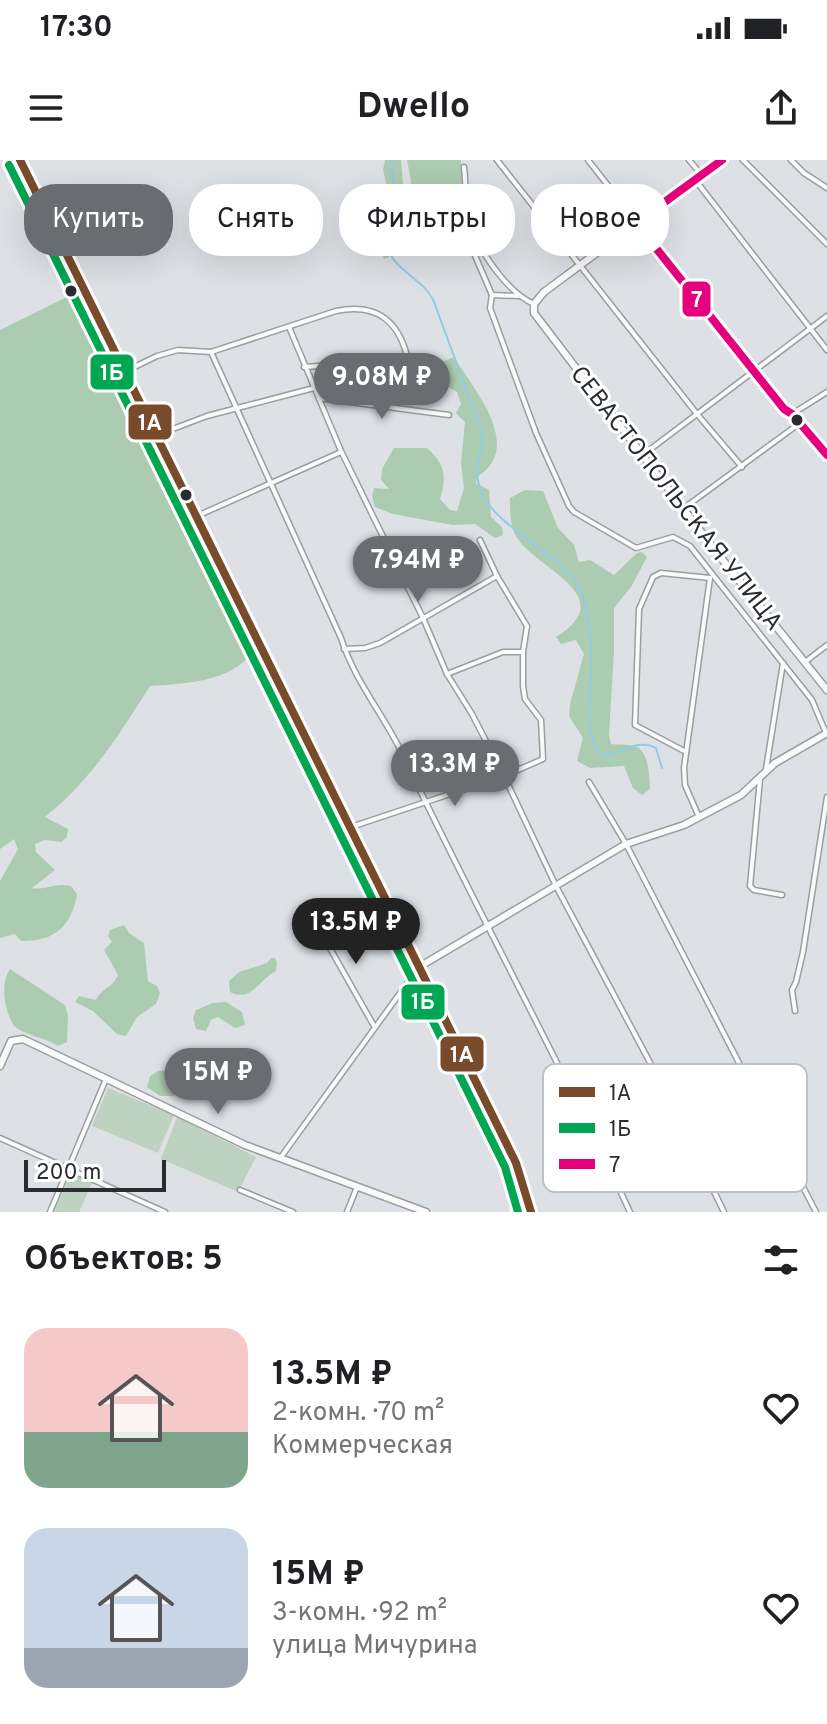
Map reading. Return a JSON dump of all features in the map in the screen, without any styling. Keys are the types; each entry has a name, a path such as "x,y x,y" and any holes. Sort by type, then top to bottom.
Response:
{"street":[{"path":"20,160 520,1172 531,1212"},
{"path":"497,160 742,467"},
{"path":"588,160 606,184"},
{"path":"689,160 827,350"},
{"path":"669,198 722,160"},
{"path":"743,160 827,244"},
{"path":"791,160 827,188"},
{"path":"464,167 473,233 518,297"},
{"path":"279,1159 419,967 626,844 684,825 741,795 763,774 827,734 812,700 690,546 678,538 667,538 636,548 574,512 531,419 490,308 492,295 475,256"},
{"path":"492,295 518,297 534,304 544,292 591,256"},
{"path":"662,256 784,409 792,414 827,455"},
{"name":"СЕВАСТОПОЛЬСКАЯ УЛИЦА","path":"534,304 534,313 540,323 827,690"},
{"path":"124,372 178,350 211,352 336,311 364,308 393,326 403,342 408,360 304,367"},
{"path":"644,454 827,316"},
{"path":"289,327 341,451 447,674 472,714 556,886 651,1064"},
{"path":"211,352 355,675 401,750 557,1064"},
{"path":"157,435 236,407 314,388"},
{"path":"792,414 827,392"},
{"path":"319,398 449,415"},
{"path":"684,508 800,423"},
{"path":"197,516 341,451"},
{"path":"350,828 504,776 541,761 545,756 541,720 525,699 523,652 526,623 497,576 480,540"},
{"path":"686,752 635,725 639,609 653,577 661,573 710,575"},
{"path":"699,817 685,785 686,752 710,575"},
{"path":"344,649 365,648 380,643 497,576"},
{"path":"805,662 827,645"},
{"path":"447,674 503,652 523,652"},
{"path":"782,895 754,890 750,886 763,774 783,663"},
{"path":"589,782 626,844 740,1064"},
{"path":"795,1011 792,990 803,952 827,797"},
{"path":"314,920 374,1026"},
{"path":"1,1062 14,1039 23,1039 279,1159 426,1212"},
{"path":"50,1212 106,1079"},
{"path":"0,1138 165,1212"},
{"path":"347,1212 357,1187"},
{"path":"240,1190 293,1212"},
{"path":"620,1192 630,1212"},
{"path":"714,1192 724,1212"},
{"path":"806,1192 816,1212"}],"green space":[{"path":"385,160 401,160 403,184 386,184 383,170"},
{"path":"407,160 461,160 462,184 410,184"},
{"path":"71,295 169,478 251,653 243,663 219,676 150,686 90,772 45,817 68,829 67,837 61,842 45,840 35,844 36,852 55,870 32,888 71,886 77,894 75,905 60,930 43,939 21,941 15,934 0,938 0,881 18,849 14,839 0,849 0,330"},
{"path":"454,357 483,402 496,435 496,450 491,465 477,477 476,483 489,490 491,517 502,527 503,535 495,538 475,524 453,525 393,514 375,507 372,496 374,488 389,489 381,480 382,469 394,448 427,448 438,459 443,471 440,499 450,510 457,511 464,488 461,462 465,422 456,413 461,404 457,392 444,384 442,362"},
{"path":"525,490 543,491 558,528 574,545 579,562 590,560 614,575 637,553 642,552 647,557 631,587 614,608 609,735 611,744 634,746 644,755 650,789 642,795 633,788 624,766 590,768 577,761 583,738 569,716 584,654 576,640 561,644 556,637 574,622 581,608 578,595 568,583 516,536 511,523 510,498"},
{"path":"124,925 129,933 144,943 148,981 157,986 160,993 156,1004 137,1017 126,1036 117,1034 93,1011 75,1002 79,996 96,1000 116,979 118,975 104,950 112,942 108,936 110,930"},
{"path":"275,958 277,963 276,971 255,989 238,995 230,992 229,981 239,972 267,963"},
{"path":"10,969 65,1005 68,1016 67,1042 58,1046 14,1026 4,997"},
{"path":"226,1002 242,1012 245,1025 235,1028 218,1017 211,1020 206,1031 196,1029 193,1018 196,1010"},
{"path":"169,1070 178,1074 181,1087 174,1096 160,1096 147,1087 150,1076"},
{"path":"108,1088 174,1115 158,1153 92,1126"},
{"path":"177,1117 256,1157 238,1192 161,1159"},
{"path":"71,1173 92,1183 79,1212 54,1212"}],"waterway":[{"path":"391,160 394,200 387,246 396,262 434,302 482,432 477,467 481,491 500,517 560,565 580,590 590,631 590,721 596,747 606,755 647,745 656,748 662,768"}],"transit line":[{"name":"1А","path":"20,160 516,1163 531,1212"},
{"name":"7","path":"722,160 636,223 784,409 792,414 827,455"},
{"name":"1Б","path":"9,165 505,1167 518,1212"}]}
